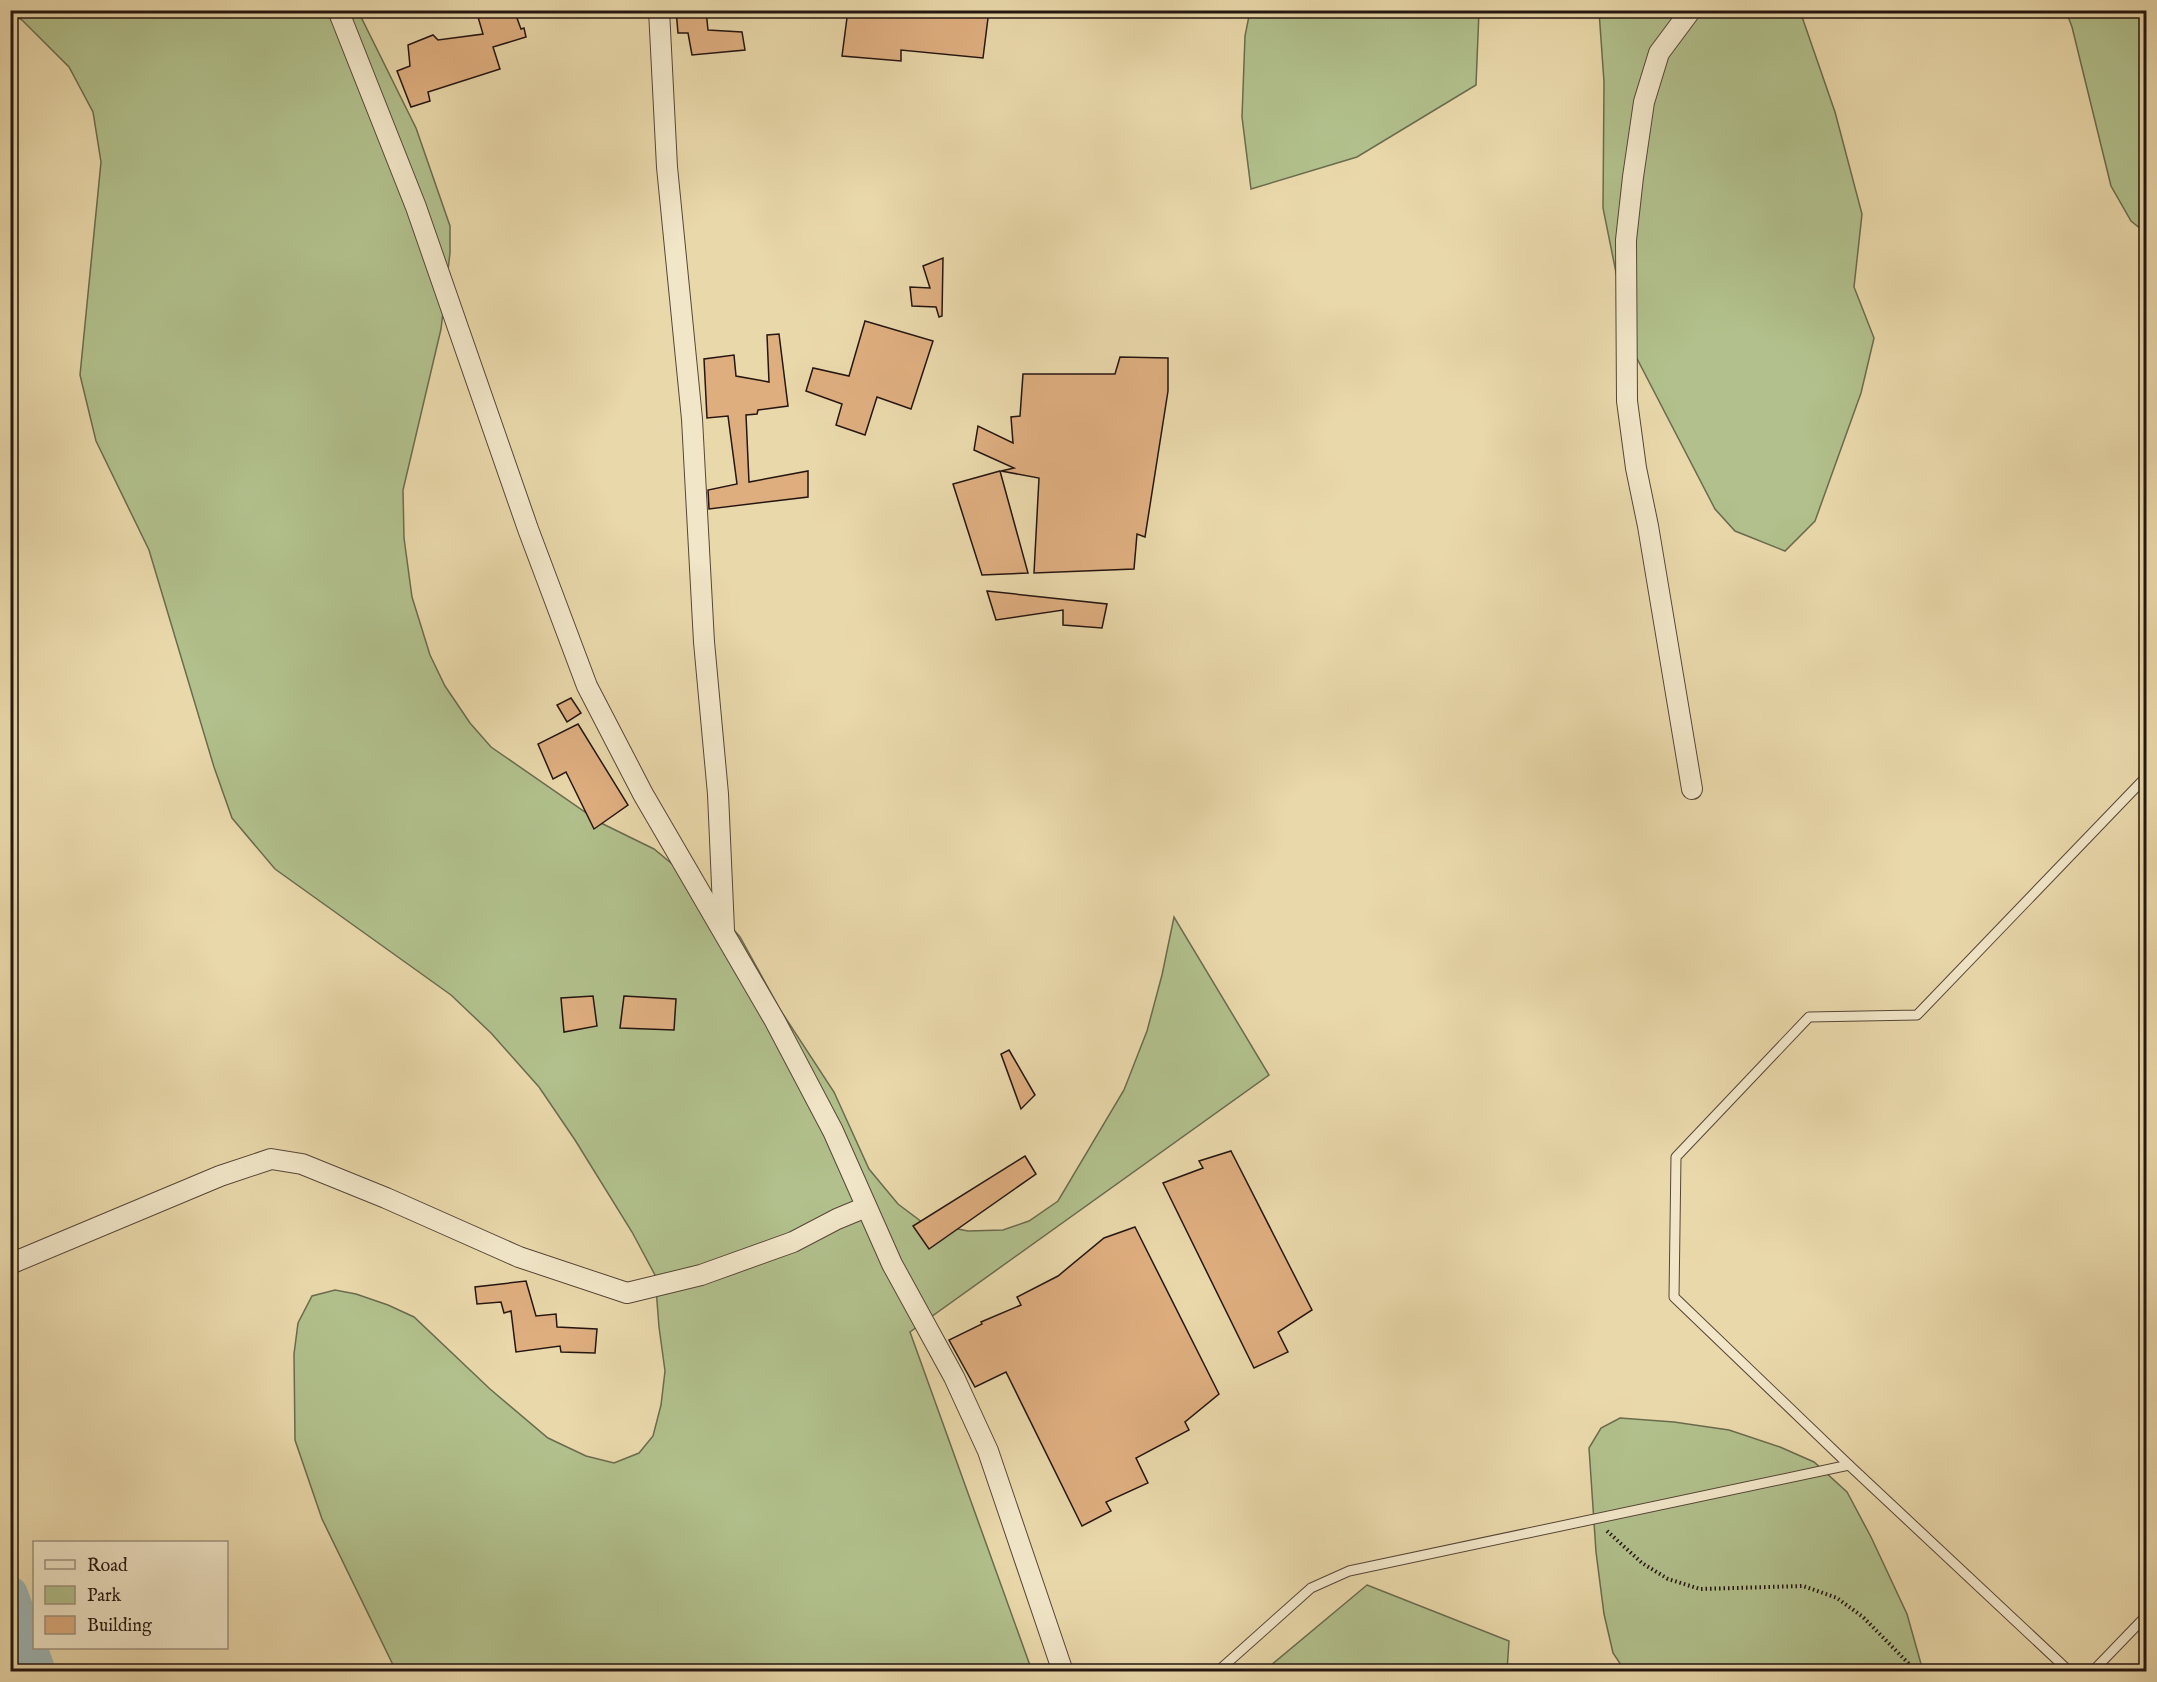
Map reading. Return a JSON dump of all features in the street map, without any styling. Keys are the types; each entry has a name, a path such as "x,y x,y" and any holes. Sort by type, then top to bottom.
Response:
{"street":[{"path":"338,10 416,207 528,529 587,686 643,794 775,1021 833,1131 892,1264 954,1377 988,1451 1063,1671"},
{"path":"659,10 667,168 692,419 704,642 718,794 724,932"},
{"path":"1691,10 1659,53 1644,102 1626,240 1627,401 1636,468 1648,526 1692,789"},
{"path":"10,1264 220,1176 272,1159 302,1164 386,1198 519,1257 627,1293 701,1275 793,1242 866,1207"}],"lane":[{"path":"2070,1671 1849,1465 1674,1297 1676,1157 1809,1017 1917,1015 2146,777"},
{"path":"1217,1671 1311,1588 1349,1571 1849,1465"},
{"path":"2092,1671 2146,1616"}],"path":[{"path":"1594,1519 1642,1563 1668,1579 1700,1589 1803,1586 1837,1598 1863,1617 1917,1671"}],"green space":[{"path":"11,10 358,11 416,128 450,226 450,253 441,329 403,490 404,538 412,597 430,655 445,686 470,723 491,747 601,823 654,849 689,878 740,937 781,1011 834,1092 869,1169 898,1204 922,1222 968,1231 1003,1230 1029,1221 1058,1201 1124,1090 1147,1031 1174,917 1269,1075 910,1332 1032,1671 396,1671 322,1519 295,1440 294,1354 298,1323 312,1296 335,1290 356,1294 414,1317 490,1389 548,1438 586,1456 614,1463 639,1453 653,1436 661,1405 665,1371 655,1275 632,1232 575,1140 539,1087 491,1033 451,995 275,869 232,818 214,767 149,550 96,441 80,375 101,162 93,112 69,67 22,20 11,13"},
{"path":"1250,11 1479,11 1476,85 1357,157 1251,189 1242,117 1245,36"},
{"path":"1599,11 1800,11 1835,112 1862,214 1854,287 1874,338 1861,393 1815,521 1785,551 1735,531 1715,509 1631,347 1603,208 1604,82"},
{"path":"2066,11 2146,11 2146,233 2131,221 2111,186 2072,27"},
{"path":"1620,1418 1674,1422 1729,1430 1780,1447 1814,1462 1847,1492 1871,1537 1907,1614 1923,1671 1625,1671 1613,1653 1604,1614 1596,1552 1589,1448 1601,1428"},
{"path":"1367,1585 1509,1641 1507,1671 1264,1671"}],"building":[{"path":"476,10 514,10 521,29 524,28 526,37 493,47 500,69 428,92 430,101 411,107 397,71 410,66 408,45 433,35 438,40 483,34"},
{"path":"676,10 706,10 708,30 742,32 745,50 692,55 688,33 678,33"},
{"path":"848,10 989,10 983,58 901,50 901,61 842,56"},
{"path":"943,258 942,316 939,317 936,307 912,306 910,287 930,288 923,266"},
{"path":"865,321 933,341 911,409 877,397 865,435 836,425 842,404 806,391 813,368 849,376"},
{"path":"779,334 788,406 758,410 757,414 746,415 749,482 808,471 808,497 709,509 708,490 737,484 728,416 707,418 704,359 734,355 736,376 769,382 767,335"},
{"path":"1120,357 1168,358 1168,391 1145,537 1137,534 1134,569 1034,573 1039,478 1001,471 1014,468 974,450 978,426 1013,443 1011,417 1020,416 1023,374 1115,374"},
{"path":"1000,471 1028,573 982,575 953,484"},
{"path":"987,591 1107,604 1102,628 1063,625 1063,610 996,620"},
{"path":"571,698 581,713 567,722 557,705"},
{"path":"578,724 628,805 594,829 566,772 553,779 538,744"},
{"path":"593,996 597,1026 564,1032 561,998"},
{"path":"624,996 676,999 674,1030 620,1028"},
{"path":"1009,1050 1035,1095 1021,1109 1001,1054"},
{"path":"1231,1151 1312,1310 1278,1332 1288,1352 1254,1368 1163,1183 1203,1168 1199,1161"},
{"path":"1025,1156 1036,1174 929,1249 913,1226"},
{"path":"1135,1227 1219,1394 1185,1422 1189,1430 1136,1458 1148,1483 1106,1502 1111,1511 1082,1526 1006,1372 975,1387 949,1340 982,1324 981,1322 1021,1305 1017,1297 1058,1276 1104,1238"},
{"path":"526,1281 536,1316 556,1314 557,1327 597,1329 595,1353 561,1352 560,1346 516,1352 511,1311 504,1313 501,1302 477,1304 475,1287"}],"waterway":[{"path":"10,1594 38,1672"}]}
